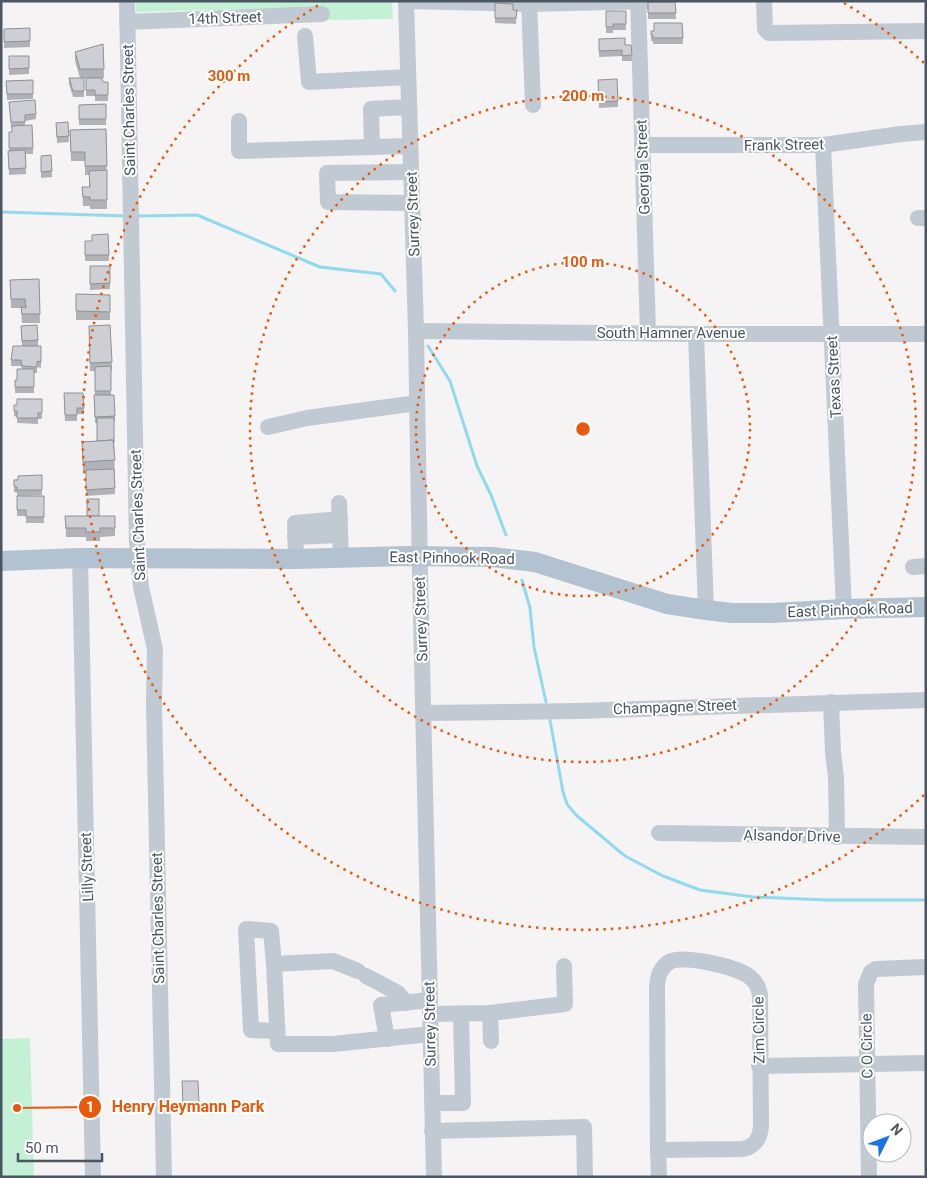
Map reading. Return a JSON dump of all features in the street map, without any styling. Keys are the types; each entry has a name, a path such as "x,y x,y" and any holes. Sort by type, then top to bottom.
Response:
{"main road":[{"name":"East Pinhook Road","path":"1,561 80,558 296,559 420,556 492,557 535,562 667,604 732,613 926,607"}],"street":[{"name":"Saint Charles Street","path":"127,1 138,559 141,587 155,649 154,703 164,1177"},
{"path":"406,1 654,1"},
{"name":"Surrey Street","path":"406,1 416,331 434,1177"},
{"name":"Georgia Street","path":"638,1 648,333"},
{"path":"764,1 765,29 769,33 926,32"},
{"path":"529,2 533,105"},
{"name":"14th Street","path":"128,22 322,14"},
{"path":"305,36 309,82 408,77"},
{"path":"372,147 371,109 409,107"},
{"path":"239,121 239,151 410,146"},
{"name":"Frank Street","path":"642,145 823,145 926,132"},
{"name":"Texas Street","path":"823,145 844,609"},
{"path":"411,172 327,174 328,202 412,203"},
{"name":"South Hamner Avenue","path":"416,331 926,334"},
{"path":"696,334 706,610"},
{"path":"268,427 308,418 417,403"},
{"path":"339,503 341,558"},
{"path":"296,559 296,538 340,527"},
{"name":"Lilly Street","path":"80,558 93,1177"},
{"name":"Champagne Street","path":"424,713 578,711 926,700"},
{"path":"831,702 836,777 836,837"},
{"name":"Alsandor Drive","path":"659,833 926,837"},
{"path":"276,1031 251,1030 246,929 271,931 278,1044 333,1044 430,1034"},
{"name":"Zim Circle","path":"658,1150 743,1149 758,1140 761,1126 760,995 752,978 736,970 685,959 676,959 664,966 659,972 657,986 658,1150 659,1177"},
{"path":"274,964 333,961 398,993 406,1002"},
{"path":"381,1005 406,1002 461,1014 565,1004 564,966"},
{"name":"C O Circle","path":"869,1177 866,984 868,977 876,968 926,967"},
{"path":"367,977 381,1005 386,1039"},
{"path":"490,1012 491,1041"},
{"path":"432,1103 463,1103 461,1014"},
{"path":"760,1066 926,1063"},
{"path":"432,1131 584,1127 585,1177"}],"green space":[{"path":"136,1 392,1 393,19 323,20 322,7 136,12"},
{"path":"30,1038 34,1177 1,1177 1,1039"}],"building":[{"path":"648,2 675,2 676,13 648,13"},
{"path":"495,3 513,4 513,10 517,10 516,18 495,18"},
{"path":"606,11 626,11 626,24 613,24 613,27 606,27"},
{"path":"654,23 682,23 683,38 653,38 651,31 654,31"},
{"path":"30,28 30,41 4,42 4,29"},
{"path":"625,38 625,45 631,45 632,55 622,56 622,50 599,51 599,39"},
{"path":"103,44 104,69 80,69 75,52"},
{"path":"9,56 29,56 29,68 9,69"},
{"path":"69,78 84,78 84,91 73,91"},
{"path":"86,78 102,78 103,82 108,82 108,95 95,95 95,90 86,90"},
{"path":"617,79 618,101 599,102 598,80"},
{"path":"33,80 33,94 7,94 6,81"},
{"path":"35,100 36,114 25,115 25,122 11,122 9,102"},
{"path":"106,104 106,119 79,119 79,105"},
{"path":"68,122 69,136 57,137 56,123"},
{"path":"32,125 33,148 9,148 9,132 12,132 12,126"},
{"path":"106,129 107,166 85,166 85,152 71,152 70,130"},
{"path":"25,150 26,168 9,169 8,151"},
{"path":"51,155 52,171 41,172 41,156"},
{"path":"107,170 107,200 90,200 90,197 83,197 82,187 90,187 89,171"},
{"path":"108,234 109,255 85,255 85,241 92,241 92,235"},
{"path":"90,266 110,266 110,283 90,284"},
{"path":"39,279 40,314 22,314 21,307 26,308 25,299 11,299 10,280"},
{"path":"76,294 110,295 110,312 76,311"},
{"path":"37,325 38,340 22,341 21,326"},
{"path":"110,325 112,362 90,363 89,326"},
{"path":"13,346 41,346 41,362 37,361 37,367 22,366 21,360 11,360"},
{"path":"111,366 111,391 95,391 95,367"},
{"path":"17,369 34,369 34,387 15,387"},
{"path":"64,393 83,393 84,408 77,408 77,415 65,415"},
{"path":"94,395 114,395 115,416 95,417"},
{"path":"17,399 42,399 42,413 38,413 38,418 17,418 17,411 14,411 14,405 17,405"},
{"path":"97,418 114,418 114,442 113,440 97,441"},
{"path":"113,440 115,460 83,462 82,442"},
{"path":"114,469 115,488 86,490 86,470"},
{"path":"42,475 42,490 17,490 17,487 14,486 14,480 18,480 18,476"},
{"path":"17,496 44,496 44,517 26,517 26,510 17,510"},
{"path":"87,499 99,499 99,516 87,516"},
{"path":"65,516 115,516 115,528 100,528 100,532 86,532 86,528 66,528"},
{"path":"182,1081 198,1081 199,1104 183,1105"}],"waterway":[{"path":"1,212 126,216"},
{"path":"137,216 197,215 320,267 381,274 395,291"},
{"path":"428,346 450,381 477,466 491,495 506,535"},
{"path":"522,580 530,608 534,647 546,702"},
{"path":"550,720 563,792 567,804 576,815 625,856 663,876 700,890 753,897 827,900 926,900"}],"place":[{"name":"Henry Heymann Park","path":"17,1108"}]}
